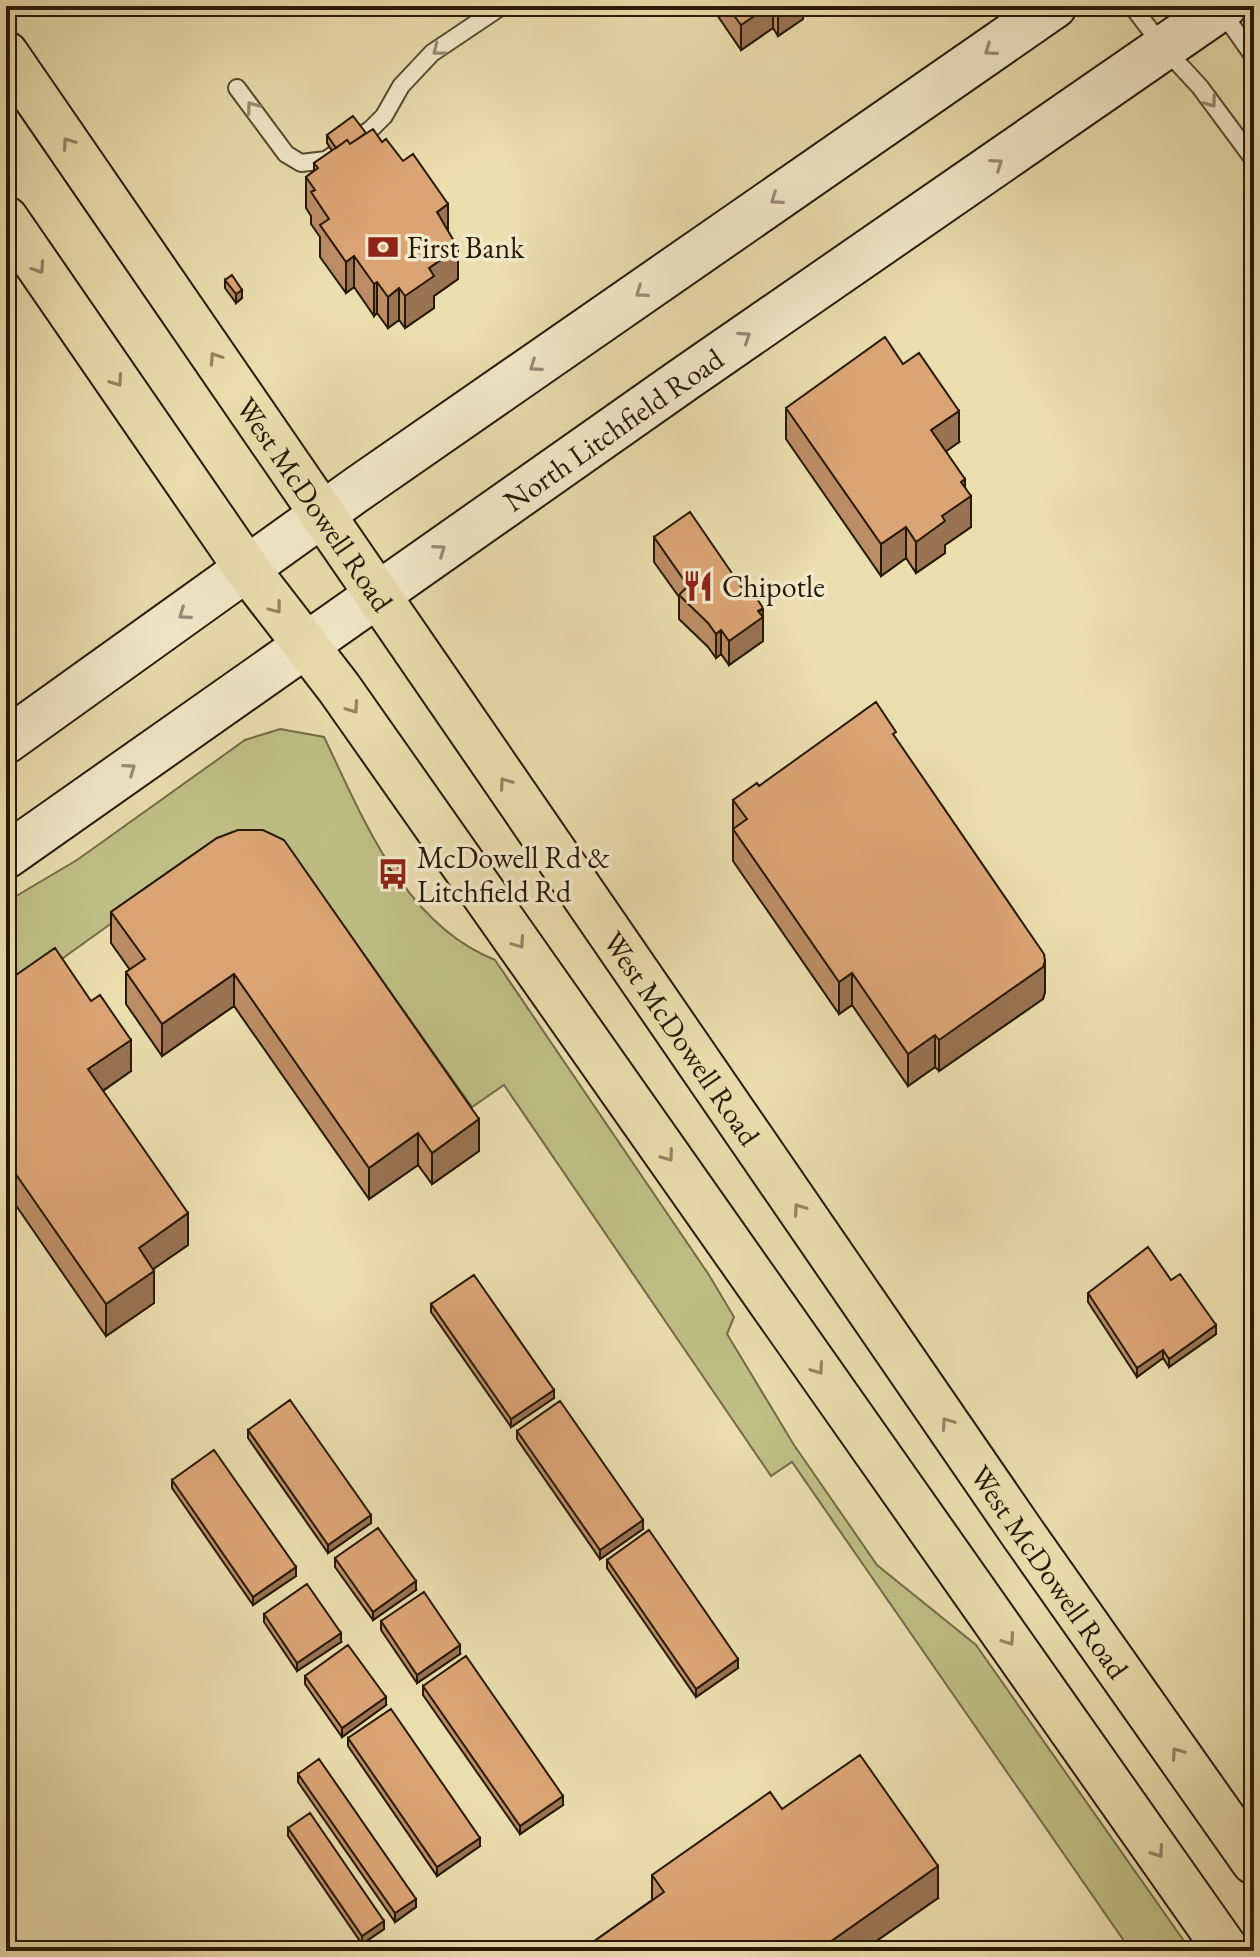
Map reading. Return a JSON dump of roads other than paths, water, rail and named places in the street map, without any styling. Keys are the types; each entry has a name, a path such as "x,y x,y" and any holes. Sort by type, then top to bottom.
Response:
{"main road":[{"path":"6,741 322,515 1054,6"},
{"name":"North Litchfield Road","path":"6,856 670,389 1221,7"},
{"name":"West McDowell Road","path":"6,54 1023,1534 1254,1862"},
{"path":"6,219 247,569 375,740 1227,1951"}],"lane":[{"path":"237,88 286,154 301,163 326,160 371,129 384,116 401,86 432,53 502,6"},
{"path":"1132,6 1164,48 1200,87 1254,160"},
{"path":"1221,7 1254,57"}],"place":[{"name":"First Bank","path":"383,247"},
{"name":"Chipotle","path":"698,586"},
{"name":"McDowell Rd & Litchfield Rd","path":"393,874"}]}
